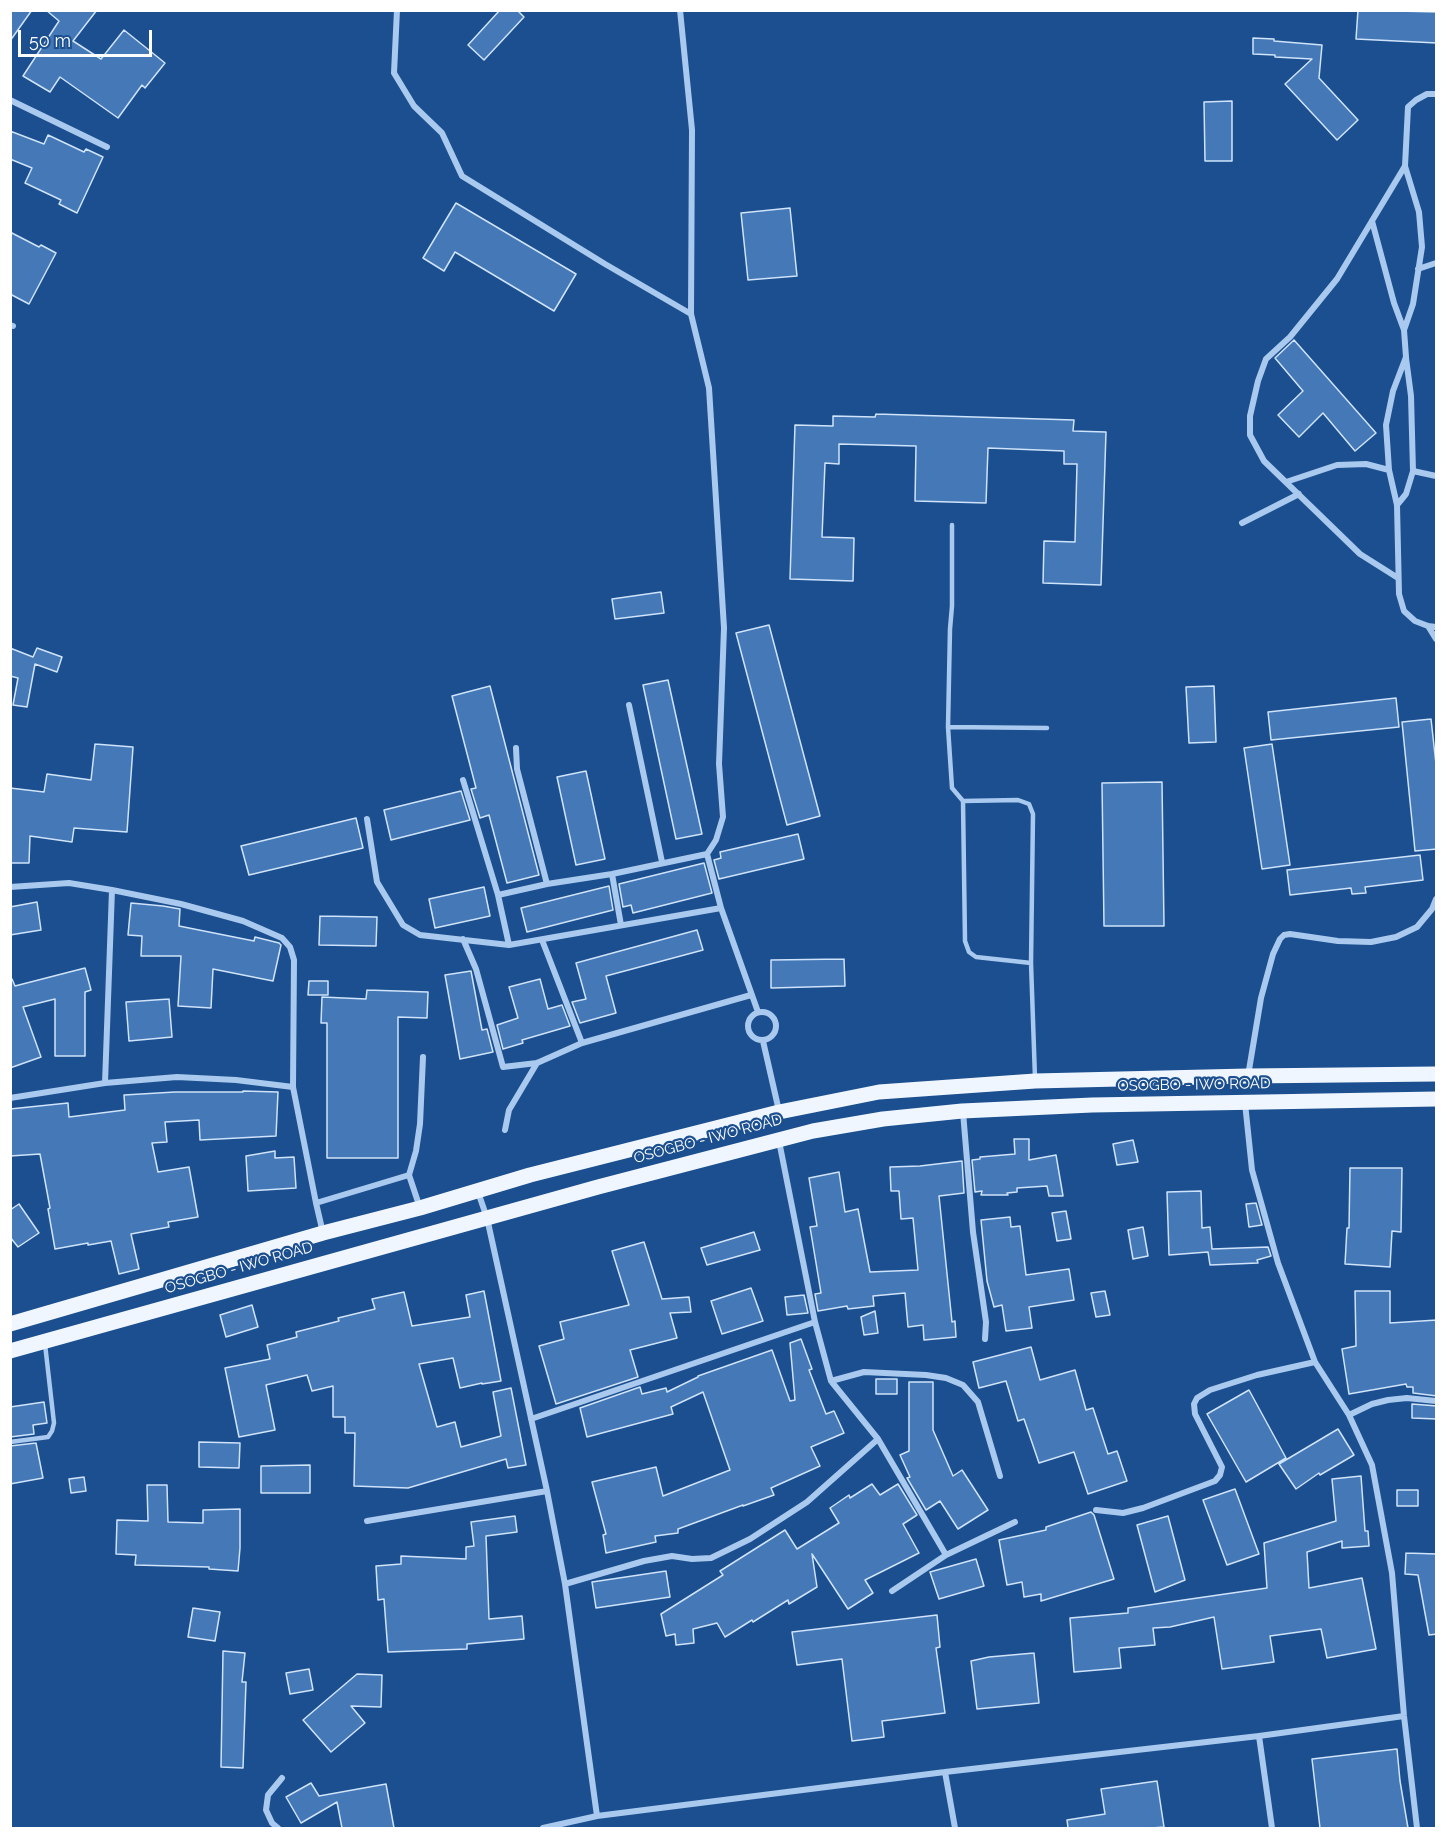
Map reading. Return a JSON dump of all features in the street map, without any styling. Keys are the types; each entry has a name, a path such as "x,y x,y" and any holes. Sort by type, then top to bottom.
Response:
{"main road":[{"name":"OSOGBO - IWO ROAD","path":"10,1324 531,1175 779,1112 879,1092 1035,1081 1437,1074"},
{"path":"1164,1078 1165,1104"},
{"name":"OSOGBO - IWO ROAD","path":"10,1351 487,1218 813,1131 883,1119 963,1111 1092,1105 1437,1099"}],"street":[{"path":"397,10 394,73 414,106 442,133 462,176 691,314"},
{"path":"498,895 707,854 716,840 723,817 719,764 724,628 709,388 691,314 692,130 680,10"},
{"path":"1404,330 1413,304 1422,247 1419,212 1405,166 1408,107 1427,94 1437,94"},
{"path":"10,100 107,147"},
{"path":"1398,578 1360,554 1264,461 1250,435 1250,416 1266,359 1290,337 1337,279 1405,166"},
{"path":"1372,221 1394,303 1404,330 1412,396 1413,471 1406,494 1396,505"},
{"path":"1418,269 1437,263"},
{"path":"1406,357 1393,391 1386,425 1389,470 1396,505 1399,594 1404,611 1415,621 1437,627"},
{"path":"1286,482 1337,465 1366,464 1389,470"},
{"path":"1413,471 1437,476"},
{"path":"1242,523 1299,494"},
{"path":"1428,626 1437,639"},
{"path":"629,705 662,862"},
{"path":"516,748 517,770 546,884"},
{"path":"463,780 498,895 509,945"},
{"path":"367,819 377,882 404,925 420,934 509,945 721,908"},
{"path":"707,854 721,908 758,1012"},
{"path":"612,873 621,925"},
{"path":"10,887 69,883 112,890 181,904 243,921 282,938 290,947 294,960 293,1087 323,1233"},
{"path":"105,1083 112,890"},
{"path":"1248,1076 1261,999 1273,954 1284,935 1371,942 1396,937 1417,927 1437,899"},
{"path":"463,939 476,969 503,1067 537,1063 582,1043 752,995"},
{"path":"542,940 582,1043"},
{"path":"758,1012 771,1015 777,1028 772,1037 763,1041 754,1039 747,1026 750,1017 758,1012"},
{"path":"763,1041 779,1112"},
{"path":"420,1208 409,1175 420,1124 423,1057"},
{"path":"505,1130 509,1110 537,1063"},
{"path":"10,1098 105,1083 177,1077 236,1080 293,1087"},
{"path":"1245,1103 1252,1170 1278,1263 1315,1362 1349,1414 1372,1465 1392,1573 1404,1716 1417,1828"},
{"path":"963,1111 972,1232 986,1322 986,1339"},
{"path":"779,1139 815,1322 831,1381 878,1439 946,1555"},
{"path":"316,1203 409,1175"},
{"path":"478,1191 487,1218 565,1584 597,1816"},
{"path":"531,1419 815,1322"},
{"path":"1096,1510 1123,1513 1143,1508 1215,1481 1222,1467 1195,1414 1194,1404 1197,1398 1210,1390 1257,1375 1315,1362"},
{"path":"831,1381 864,1372 926,1375 946,1378 963,1385 978,1402 1000,1476"},
{"path":"1349,1414 1388,1400 1407,1398 1437,1401"},
{"path":"565,1584 644,1561 672,1556 692,1559 711,1558 750,1539 807,1502 878,1439"},
{"path":"367,1521 547,1491"},
{"path":"892,1591 946,1555 1015,1522"},
{"path":"543,1828 597,1816 945,1772 1259,1736 1404,1716"},
{"path":"1259,1736 1272,1828"},
{"path":"945,1772 955,1828"},
{"path":"278,1828 272,1823 266,1810 267,1795 282,1778"}],"lane":[{"path":"952,525 948,727 952,788 963,801 965,941 969,952 976,957 1031,963"},
{"path":"948,727 1047,728"},
{"path":"963,801 1018,800 1029,804 1033,814 1031,963 1035,1081"},
{"path":"10,1442 48,1437 52,1431 54,1423 45,1342"}],"building":[{"path":"10,10 32,10 10,41"},
{"path":"46,10 97,10 73,41 101,59 124,30 165,63 145,88 142,85 118,118 60,77 50,92 23,76 59,21"},
{"path":"500,10 517,10 524,17 484,60 468,45"},
{"path":"1358,10 1437,12 1437,43 1356,39"},
{"path":"1253,38 1322,45 1319,78 1358,120 1337,140 1285,84 1312,59 1253,54"},
{"path":"1232,101 1232,161 1205,161 1204,102"},
{"path":"10,131 44,144 48,135 84,152 86,149 103,157 77,213 59,204 61,200 25,183 32,168 10,159"},
{"path":"456,203 576,274 554,311 455,252 444,271 423,258"},
{"path":"790,208 797,276 748,280 741,213"},
{"path":"10,232 56,253 29,304 10,294"},
{"path":"1294,340 1376,433 1355,451 1323,413 1299,437 1278,415 1303,391 1275,358"},
{"path":"876,414 1074,420 1073,431 1106,432 1101,585 1043,583 1044,541 1075,542 1077,464 1064,464 1064,451 988,448 986,503 915,501 916,446 839,444 839,464 825,463 822,537 854,538 853,581 790,579 795,425 833,426 833,416 875,417"},
{"path":"661,592 664,613 615,619 612,599"},
{"path":"769,625 820,816 787,825 736,633"},
{"path":"10,648 33,657 37,648 62,657 57,672 35,664 27,707 13,705 18,678 10,676"},
{"path":"668,680 702,834 676,839 643,685"},
{"path":"490,686 539,875 507,883 489,815 480,818 471,789 476,788 452,696"},
{"path":"1214,686 1216,742 1189,743 1186,687"},
{"path":"1396,698 1399,727 1271,740 1268,712"},
{"path":"1431,719 1437,773 1437,849 1415,851 1402,722"},
{"path":"95,744 133,747 127,832 74,828 72,842 30,836 29,863 10,863 10,788 44,792 47,774 91,780"},
{"path":"1272,744 1290,865 1262,869 1244,748"},
{"path":"586,771 605,859 576,865 557,777"},
{"path":"1162,782 1164,926 1104,926 1102,783"},
{"path":"461,791 470,820 391,840 384,810"},
{"path":"356,818 363,848 249,875 241,846"},
{"path":"798,834 804,859 719,879 714,860 721,858 720,852"},
{"path":"1420,855 1423,880 1365,887 1366,893 1352,894 1351,888 1290,895 1287,870"},
{"path":"704,863 712,893 633,913 631,905 623,907 619,884"},
{"path":"609,886 613,910 527,932 521,908"},
{"path":"484,887 490,916 435,928 429,899"},
{"path":"37,902 41,930 10,935 10,907"},
{"path":"131,903 180,909 179,926 254,941 255,937 279,943 281,945 273,981 213,969 211,1008 178,1006 181,956 141,956 142,936 128,935"},
{"path":"320,916 377,917 376,946 319,945"},
{"path":"697,930 703,950 606,976 616,1013 580,1023 572,1002 586,999 576,963"},
{"path":"844,959 845,986 771,988 771,960"},
{"path":"85,968 91,990 85,992 85,1056 55,1056 55,999 23,1007 41,1057 10,1068 10,979 15,986"},
{"path":"471,971 482,1030 487,1029 493,1052 460,1059 445,975"},
{"path":"540,979 548,1009 562,1005 570,1026 522,1040 523,1043 503,1049 497,1025 518,1018 509,987"},
{"path":"309,981 328,981 328,995 308,995"},
{"path":"367,990 428,992 427,1018 398,1017 398,1158 327,1158 327,1023 321,1023 322,997 366,999"},
{"path":"169,999 172,1037 129,1041 126,1002"},
{"path":"278,1092 276,1136 200,1140 199,1120 165,1122 167,1142 152,1143 158,1172 189,1167 198,1217 168,1222 169,1227 131,1234 139,1269 119,1274 111,1241 55,1249 40,1154 10,1156 10,1109 68,1103 69,1117 125,1110 124,1095"},
{"path":"1014,1139 1029,1139 1029,1160 1056,1155 1063,1196 1049,1196 1047,1186 1017,1188 1017,1192 1007,1193 1008,1195 981,1195 982,1191 975,1192 972,1160 980,1159 980,1157 1015,1154"},
{"path":"1133,1140 1138,1162 1117,1165 1113,1144"},
{"path":"275,1151 275,1158 294,1157 296,1188 248,1191 246,1156"},
{"path":"962,1161 964,1193 939,1196 952,1322 955,1321 956,1337 924,1340 923,1325 908,1327 905,1293 873,1296 874,1306 848,1309 847,1306 818,1311 815,1294 821,1293 810,1227 817,1226 809,1178 839,1172 845,1212 858,1209 870,1272 918,1270 913,1218 901,1219 899,1191 891,1191 890,1167"},
{"path":"1350,1168 1402,1168 1401,1232 1392,1231 1390,1267 1345,1264 1347,1228 1349,1228"},
{"path":"1201,1191 1202,1228 1210,1227 1212,1249 1268,1247 1271,1256 1257,1260 1258,1263 1210,1265 1208,1252 1169,1255 1167,1192"},
{"path":"1256,1203 1262,1225 1249,1227 1246,1204"},
{"path":"19,1204 39,1233 18,1247 10,1237 10,1210"},
{"path":"1066,1211 1071,1239 1057,1241 1052,1213"},
{"path":"1010,1217 1011,1227 1020,1226 1026,1275 1069,1269 1074,1300 1029,1307 1032,1328 1006,1331 1002,1305 994,1307 987,1281 981,1220"},
{"path":"1143,1227 1148,1256 1133,1259 1128,1230"},
{"path":"754,1232 760,1250 707,1265 701,1248"},
{"path":"644,1242 662,1299 689,1297 691,1312 670,1313 677,1338 630,1350 638,1377 556,1404 539,1346 564,1339 560,1322 629,1305 612,1251"},
{"path":"751,1288 763,1321 722,1334 711,1301"},
{"path":"484,1291 501,1381 460,1388 453,1358 419,1364 437,1427 455,1422 461,1447 501,1436 493,1392 511,1388 526,1465 508,1468 506,1459 408,1488 354,1486 355,1433 345,1433 345,1417 333,1417 333,1386 312,1391 307,1375 266,1385 275,1430 239,1437 225,1368 270,1359 267,1345 297,1337 296,1332 339,1321 338,1318 375,1309 372,1299 404,1292 412,1326 470,1317 466,1295"},
{"path":"1105,1291 1110,1315 1096,1317 1091,1293"},
{"path":"1355,1291 1390,1291 1390,1323 1437,1320 1437,1396 1413,1393 1413,1387 1407,1387 1406,1384 1349,1394 1342,1349 1356,1346"},
{"path":"804,1295 808,1313 787,1315 785,1297"},
{"path":"252,1305 258,1327 226,1337 220,1315"},
{"path":"875,1311 878,1333 864,1335 861,1317"},
{"path":"801,1339 812,1369 809,1370 826,1414 834,1411 844,1433 811,1447 820,1466 771,1488 774,1495 678,1529 678,1533 655,1536 656,1542 606,1553 603,1535 606,1534 592,1482 656,1467 663,1496 730,1470 703,1392 671,1407 673,1414 587,1437 580,1408 640,1387 642,1394 666,1388 667,1392 698,1376 772,1350 790,1401 795,1400 790,1343"},
{"path":"1031,1347 1040,1380 1075,1370 1086,1410 1093,1408 1108,1454 1117,1451 1127,1481 1088,1494 1074,1452 1039,1463 1024,1419 1018,1421 1006,1381 979,1388 973,1362"},
{"path":"876,1379 897,1379 897,1394 876,1394"},
{"path":"909,1382 933,1382 933,1430 953,1476 962,1470 988,1510 958,1529 940,1501 926,1510 907,1478 910,1477 900,1455 909,1451"},
{"path":"1249,1390 1286,1458 1246,1482 1207,1414"},
{"path":"44,1402 47,1423 33,1425 34,1434 10,1437 10,1407"},
{"path":"1412,1404 1437,1406 1437,1419 1412,1418"},
{"path":"1338,1429 1354,1455 1320,1475 1319,1473 1296,1489 1279,1464"},
{"path":"199,1442 240,1443 239,1468 199,1467"},
{"path":"36,1443 43,1478 10,1484 10,1446"},
{"path":"310,1465 310,1493 261,1493 261,1466"},
{"path":"1361,1476 1365,1531 1368,1531 1369,1546 1342,1548 1342,1541 1307,1552 1309,1588 1362,1578 1376,1649 1327,1658 1321,1629 1270,1636 1274,1662 1222,1669 1214,1617 1170,1627 1153,1628 1155,1645 1119,1648 1121,1668 1074,1672 1070,1618 1128,1613 1128,1608 1267,1588 1264,1543 1336,1521 1332,1479"},
{"path":"84,1477 86,1491 71,1493 69,1479"},
{"path":"872,1484 880,1495 898,1484 917,1515 903,1524 919,1553 865,1580 873,1593 848,1609 812,1554 817,1587 789,1604 788,1600 725,1637 717,1623 693,1629 694,1643 676,1645 675,1634 666,1636 661,1614 723,1575 720,1571 785,1530 797,1549 839,1523 830,1508 849,1495 850,1498"},
{"path":"147,1485 167,1485 168,1522 203,1523 203,1510 240,1509 238,1571 209,1569 209,1567 135,1565 136,1555 116,1554 117,1520 148,1521"},
{"path":"1235,1489 1259,1554 1227,1565 1203,1500"},
{"path":"1397,1490 1418,1490 1418,1506 1397,1506"},
{"path":"1091,1512 1094,1515 1114,1579 1041,1601 1041,1594 1024,1597 1022,1582 1007,1585 999,1540 1046,1530 1046,1527"},
{"path":"515,1516 517,1532 486,1536 489,1619 522,1616 524,1639 467,1644 467,1649 388,1652 384,1599 378,1600 376,1566 401,1564 401,1556 466,1559 466,1547 474,1546 471,1522"},
{"path":"1168,1516 1185,1580 1155,1592 1137,1525"},
{"path":"1406,1553 1437,1554 1437,1634 1429,1635 1418,1575 1405,1574"},
{"path":"976,1559 984,1586 939,1599 930,1572"},
{"path":"666,1571 670,1597 596,1608 592,1582"},
{"path":"193,1608 220,1612 215,1641 188,1637"},
{"path":"937,1615 940,1647 936,1648 945,1713 882,1721 884,1737 852,1741 842,1659 797,1665 792,1632"},
{"path":"223,1651 245,1653 242,1682 246,1682 243,1768 221,1767"},
{"path":"1034,1653 1039,1703 977,1709 971,1661"},
{"path":"309,1669 313,1690 290,1694 286,1673"},
{"path":"357,1674 382,1675 381,1707 351,1706 365,1723 331,1752 303,1720"},
{"path":"1397,1749 1408,1828 1320,1828 1312,1759"},
{"path":"1157,1781 1164,1827 1068,1828 1067,1820 1105,1814 1101,1789"},
{"path":"311,1783 319,1796 386,1784 394,1828 342,1828 337,1802 301,1823 286,1797"}]}
